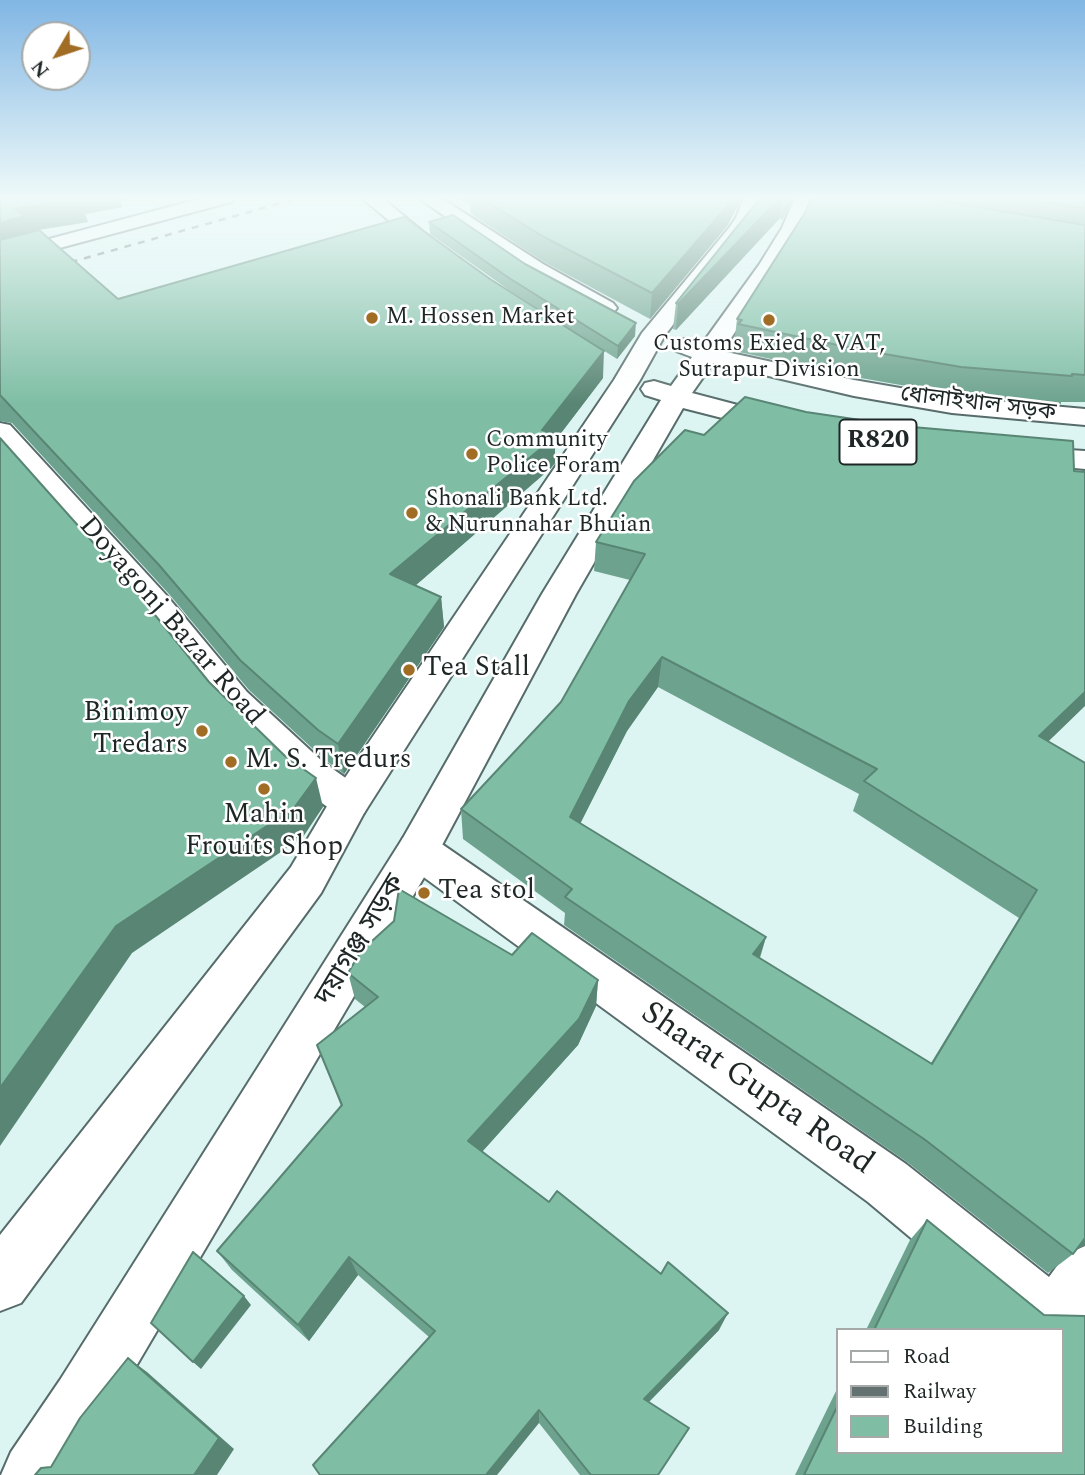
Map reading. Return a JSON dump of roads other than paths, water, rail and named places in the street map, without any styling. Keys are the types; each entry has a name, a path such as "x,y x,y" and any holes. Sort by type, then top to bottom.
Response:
{"main road":[{"name":"R820","path":"532,267 637,324 708,355"},
{"path":"0,1282 306,880 350,802 615,372 637,324 699,267"},
{"name":"দয়াগঞ্জ সড়ক","path":"34,1475 82,1402 418,850 559,594 676,397 708,355 767,267"},
{"name":"ধোলাইখাল সড়ক","path":"708,355 952,405 1085,417"},
{"name":"R820","path":"615,372 676,397 800,430"},
{"name":"Doyagonj Bazar Road","path":"0,431 155,604 234,701 309,773 350,802"},
{"name":"ধোলাইখাল সড়ক","path":"1000,454 1085,460"},
{"name":"Sharat Gupta Road","path":"418,850 887,1183 1075,1312"}],"place":[{"name":"M. Hossen Market","path":"372,318"},
{"name":"Customs Exied & VAT, Sutrapur Division","path":"769,320"},
{"name":"Community Police Foram","path":"472,454"},
{"name":"Shonali Bank Ltd. & Nurunnahar Bhuian","path":"412,513"},
{"name":"Tea Stall","path":"409,670"},
{"name":"Binimoy Tredars","path":"202,731"},
{"name":"M. S. Tredurs","path":"231,762"},
{"name":"Mahin Frouits Shop","path":"264,789"},
{"name":"Tea stol","path":"424,893"}]}
